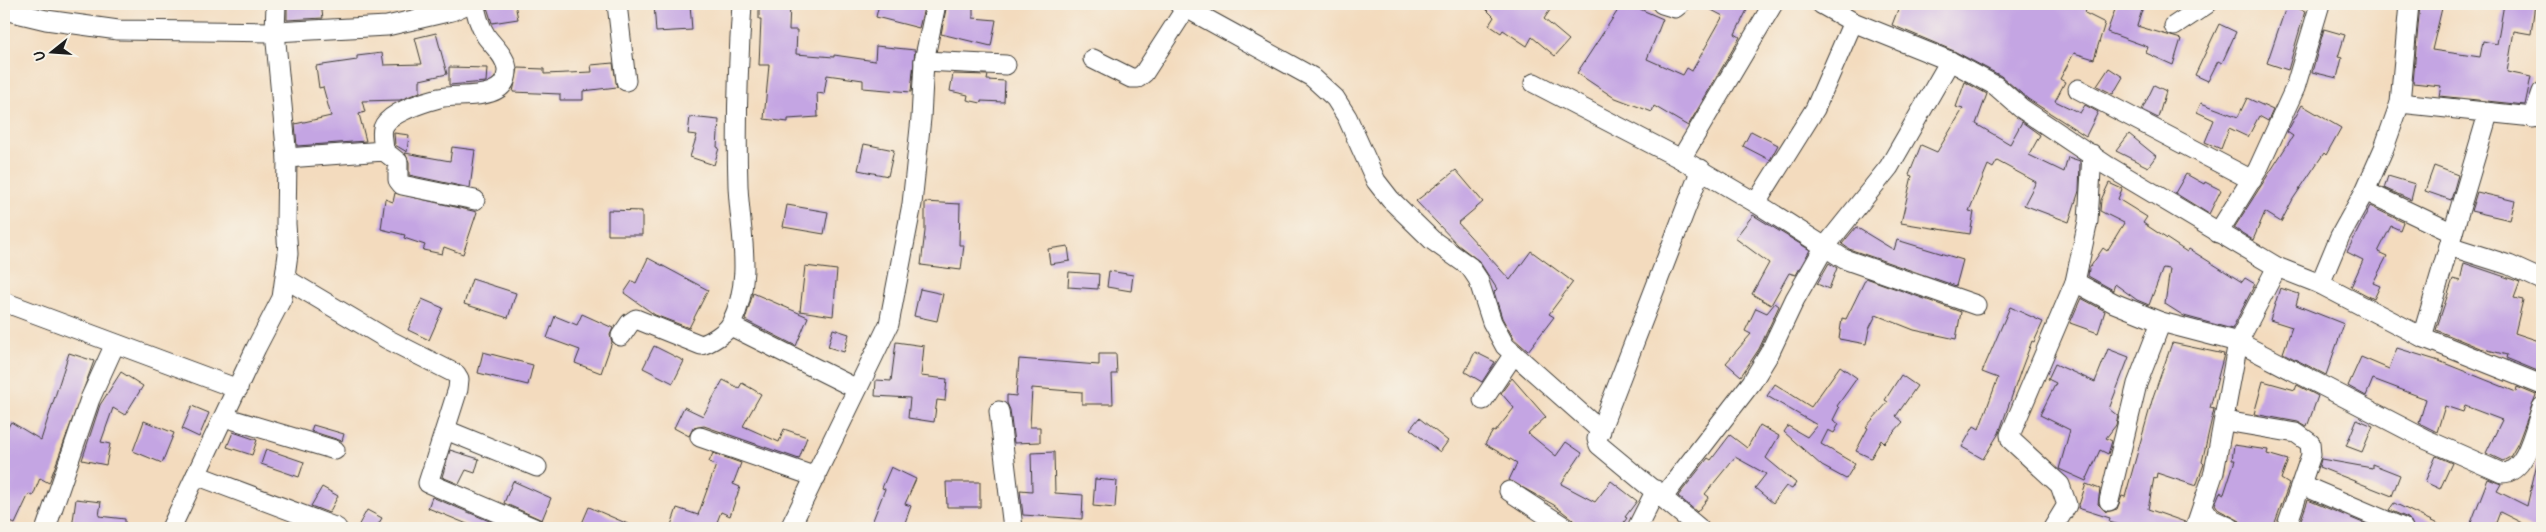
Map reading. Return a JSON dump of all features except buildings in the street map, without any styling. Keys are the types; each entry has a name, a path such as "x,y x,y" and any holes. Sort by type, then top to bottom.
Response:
{"street":[{"path":"171,528 282,298 288,254 286,224 287,158 275,32 276,4"},
{"path":"4,10 25,9 118,30 275,32 387,26 452,11 468,4"},
{"path":"384,151 382,130 388,120 395,115 439,98 483,94 495,90 504,83 507,71 503,58 480,25 475,4"},
{"path":"617,4 626,80"},
{"path":"621,336 630,322 636,319 701,345 707,343 731,326 741,290 745,255 738,188 738,60 742,4"},
{"path":"790,528 889,324 912,204 922,118 924,61 936,4"},
{"path":"1662,4 1675,8 1680,4"},
{"path":"1681,159 1773,4"},
{"path":"1821,4 1853,22 1950,61 1996,86 2021,108 2092,154 2277,268 2320,284 2422,337 2542,385"},
{"path":"2174,26 2207,4"},
{"path":"2218,233 2252,180 2295,88 2320,4"},
{"path":"2320,284 2340,236 2365,191 2384,148 2400,103 2409,4"},
{"path":"1093,59 1131,78 1138,78 1144,73 1183,6 1312,77 1335,98 1347,117 1376,181 1390,199 1432,240 1470,267 1478,279 1492,322 1505,346 1601,431"},
{"path":"1756,202 1815,109 1853,22"},
{"path":"924,61 1006,65"},
{"path":"1637,528 1660,493 1752,382 1769,354 1795,299 1824,248 1890,167 1950,61"},
{"path":"1534,83 1701,169 1844,259 1976,305"},
{"path":"2078,89 2252,180"},
{"path":"2400,103 2538,118 2542,92"},
{"path":"2422,337 2488,114"},
{"path":"287,158 384,151 398,162 398,180 402,184 475,200"},
{"path":"2054,528 2067,505 2064,492 2060,485 2011,440 2010,435 2075,282 2088,221 2092,154"},
{"path":"1699,528 1660,493 1599,445 1597,439 1701,169"},
{"path":"2365,191 2451,240 2542,280"},
{"path":"2195,528 2214,472 2225,421 2238,342 2277,268"},
{"path":"286,278 387,339 456,374 460,384 428,484 534,528"},
{"path":"2075,282 2114,303 2161,322 2238,342 2425,439 2502,473 2514,470 2522,461 2542,407"},
{"path":"4,302 238,389"},
{"path":"2109,501 2137,384 2161,322"},
{"path":"731,326 857,389"},
{"path":"46,528 90,399 115,344"},
{"path":"1483,400 1514,354"},
{"path":"999,411 1013,528"},
{"path":"224,417 335,450"},
{"path":"2225,421 2296,433 2306,438 2310,443 2311,455 2286,528"},
{"path":"446,430 536,467"},
{"path":"700,437 816,477"},
{"path":"196,475 336,528"},
{"path":"2302,485 2403,528"},
{"path":"1509,491 1566,528"},
{"path":"2203,507 2211,519 2230,528"}]}
